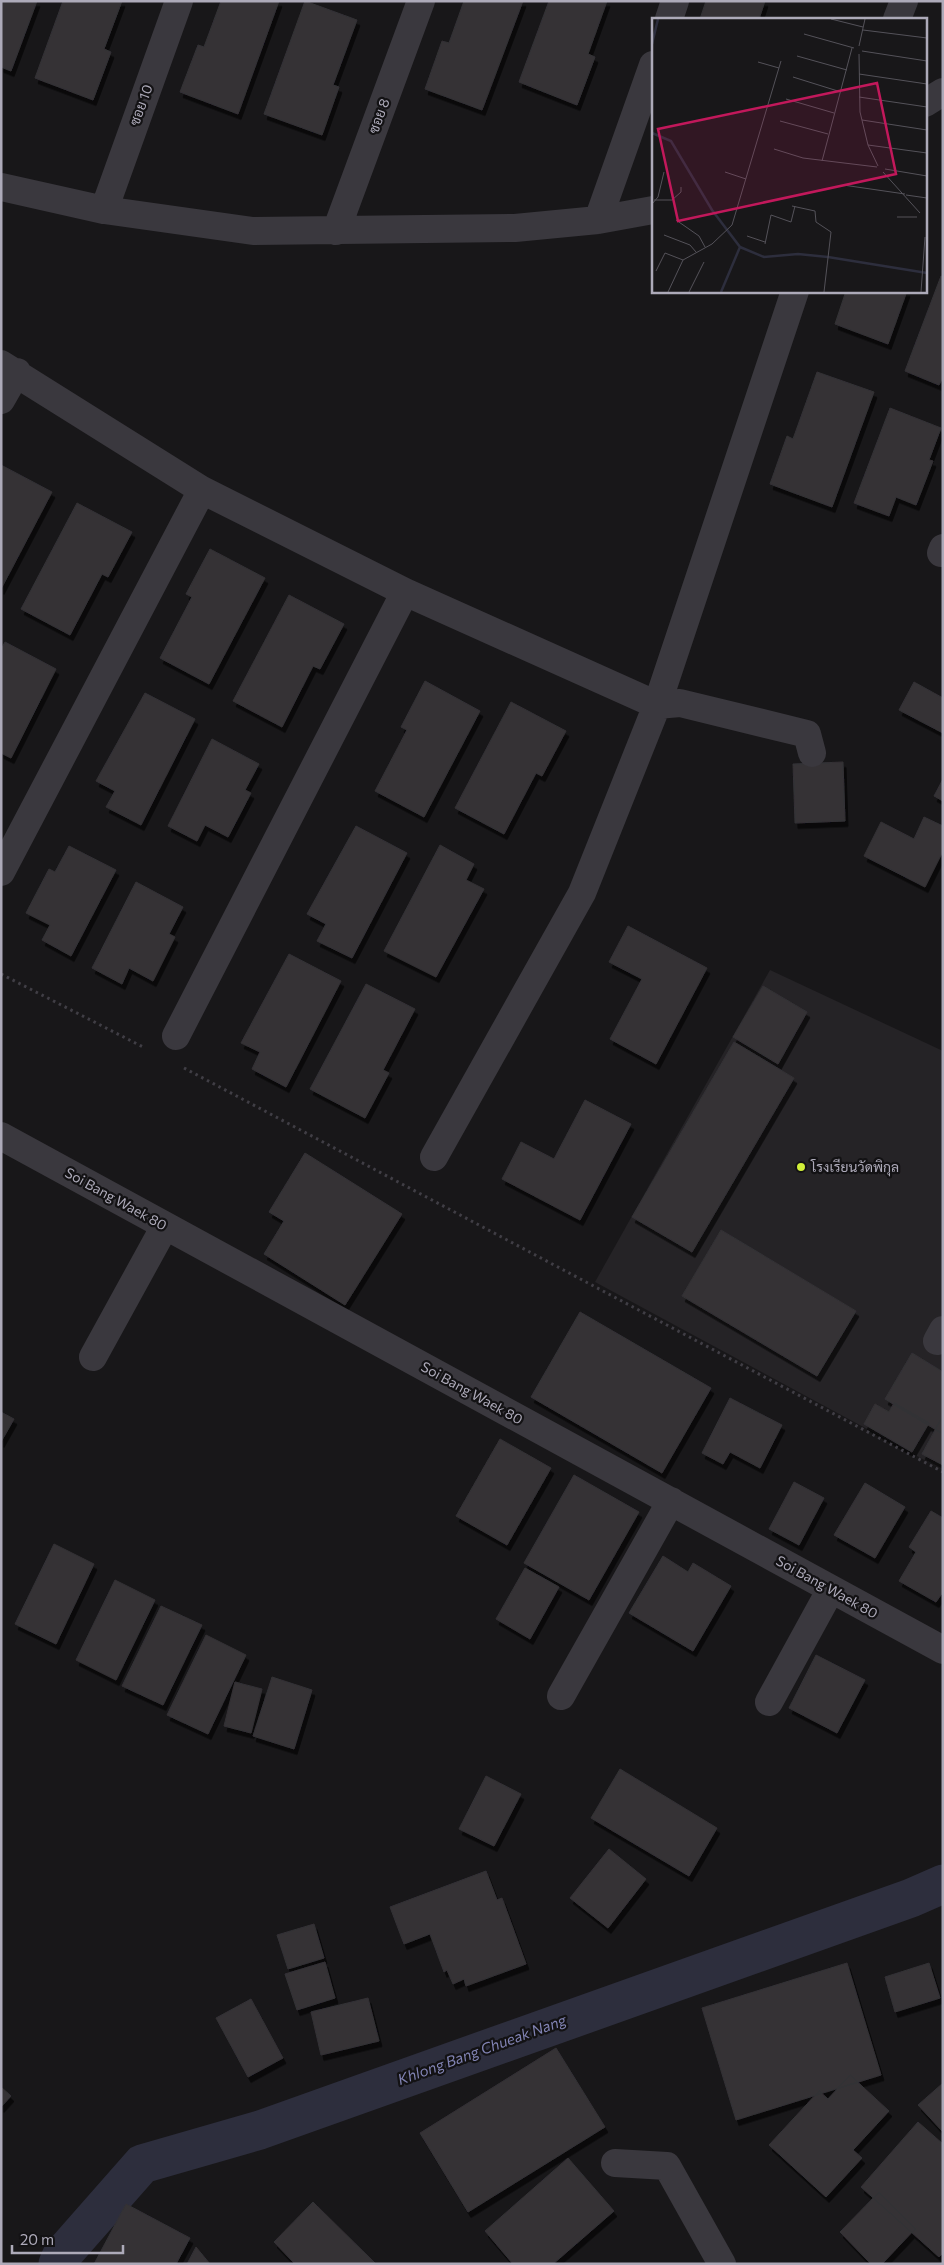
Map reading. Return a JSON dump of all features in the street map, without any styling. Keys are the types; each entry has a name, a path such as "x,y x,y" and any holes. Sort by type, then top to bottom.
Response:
{"street":[{"name":"ซอย 10","path":"104,210 179,1"},
{"name":"ซอย 8","path":"336,231 422,1"},
{"path":"669,18 675,1"},
{"path":"897,18 904,1"},
{"path":"598,220 652,68"},
{"path":"926,102 943,92"},
{"path":"1,187 104,210 253,232 516,228 598,220 652,210"},
{"path":"434,1157 582,893 657,705 795,292"},
{"path":"1,400 9,368 202,490 405,592 657,705 680,703 807,734 812,752"},
{"path":"1,872 202,490"},
{"path":"176,1036 405,592"},
{"name":"Soi Bang Waek 80","path":"1,1136 943,1650"},
{"path":"93,1357 165,1226"},
{"path":"560,1696 671,1502"},
{"path":"768,1702 832,1589"},
{"path":"615,2163 667,2166 722,2264"}],"path":[{"path":"1,974 148,1049"},
{"path":"182,1067 943,1472"}],"shaded area":[{"name":"โรงเรียนวัดพิกุล","path":"770,970 943,1051 943,1470 595,1282"}],"building":[{"path":"1,1 37,1 11,71 1,67"},
{"path":"63,1 122,1 104,49 111,52 93,100 35,78"},
{"path":"221,1 279,1 238,114 180,92 198,45 204,47"},
{"path":"305,1 357,20 333,85 339,87 322,135 264,114"},
{"path":"464,1 523,1 482,110 425,89 442,41 449,43"},
{"path":"549,1 607,1 588,54 595,57 577,105 519,82"},
{"path":"706,1 765,1 759,18 700,18"},
{"path":"941,276 943,277 943,377 939,385 905,371"},
{"path":"846,292 907,292 888,344 835,324"},
{"path":"817,372 874,392 832,507 770,484 787,436 793,439"},
{"path":"890,408 941,428 929,460 933,461 916,505 896,497 889,516 854,503"},
{"path":"1,465 52,492 1,589"},
{"path":"77,503 132,532 108,577 102,574 70,635 21,609"},
{"path":"210,549 265,578 209,684 160,658 192,597 186,594"},
{"path":"289,595 344,624 320,669 313,666 282,727 233,701"},
{"path":"5,642 56,669 11,758 1,753 1,649"},
{"path":"425,681 480,711 424,817 375,791 407,730 401,727"},
{"path":"914,682 943,698 943,733 899,710"},
{"path":"145,693 195,719 141,825 106,807 115,791 96,781"},
{"path":"511,702 566,731 542,776 536,773 504,834 455,808"},
{"path":"212,739 259,764 245,790 251,793 228,837 205,825 197,841 168,826"},
{"path":"843,762 845,821 795,823 793,764"},
{"path":"943,779 943,801 934,796"},
{"path":"924,817 943,826 943,851 925,887 864,856 881,822 914,839"},
{"path":"356,826 407,853 352,958 317,941 326,924 307,914"},
{"path":"440,845 474,864 466,880 484,889 436,977 384,951"},
{"path":"69,846 116,870 71,956 42,940 50,925 26,913 49,869 55,872"},
{"path":"136,882 183,907 169,934 175,937 153,981 129,968 122,984 92,968"},
{"path":"628,926 707,968 656,1064 610,1039 642,979 609,962"},
{"path":"289,954 341,981 286,1087 252,1069 260,1052 241,1043"},
{"path":"366,984 415,1009 383,1070 389,1073 365,1118 310,1089"},
{"path":"763,986 807,1012 778,1064 733,1037"},
{"path":"734,1042 794,1078 692,1252 632,1217"},
{"path":"585,1100 631,1124 580,1220 502,1179 521,1142 554,1159"},
{"path":"305,1153 402,1214 345,1305 264,1254 284,1221 269,1212"},
{"path":"721,1230 856,1311 817,1376 682,1296"},
{"path":"580,1312 711,1388 662,1473 531,1397"},
{"path":"912,1353 943,1372 943,1434 885,1399"},
{"path":"730,1398 782,1425 760,1468 730,1452 723,1464 702,1453"},
{"path":"894,1403 929,1423 912,1452 864,1424 875,1404 889,1412"},
{"path":"1,1412 14,1419 1,1442"},
{"path":"941,1419 943,1420 943,1465 922,1454"},
{"path":"500,1439 551,1468 507,1545 456,1516"},
{"path":"574,1475 639,1512 589,1600 524,1563"},
{"path":"794,1482 824,1498 799,1545 769,1529"},
{"path":"865,1483 905,1507 875,1558 834,1535"},
{"path":"931,1511 943,1518 943,1592 936,1602 899,1581 916,1552 909,1547"},
{"path":"54,1544 94,1564 56,1644 15,1624"},
{"path":"663,1556 688,1572 693,1563 731,1586 693,1651 629,1613"},
{"path":"525,1568 559,1587 530,1639 496,1619"},
{"path":"115,1580 155,1600 116,1680 76,1660"},
{"path":"161,1606 202,1625 163,1705 122,1686"},
{"path":"206,1635 246,1655 208,1734 167,1715"},
{"path":"816,1655 865,1680 837,1733 789,1708"},
{"path":"272,1677 312,1690 294,1749 253,1736"},
{"path":"235,1682 262,1689 251,1733 224,1726"},
{"path":"620,1769 717,1828 689,1876 591,1818"},
{"path":"486,1776 521,1794 494,1846 459,1829"},
{"path":"609,1849 646,1879 608,1928 570,1898"},
{"path":"486,1871 497,1900 502,1898 526,1964 466,1986 464,1979 453,1984 447,1970 444,1972 430,1934 404,1944 390,1907"},
{"path":"314,1924 324,1958 288,1969 277,1935"},
{"path":"325,1962 335,1998 297,2010 285,1974"},
{"path":"847,1963 881,2075 736,2120 702,2008"},
{"path":"929,1963 940,1998 895,2012 885,1977"},
{"path":"368,1998 379,2041 321,2055 311,2012"},
{"path":"251,1999 283,2058 248,2077 216,2018"},
{"path":"556,2048 605,2127 468,2212 420,2133"},
{"path":"850,2075 889,2111 853,2150 862,2158 826,2197 769,2145 819,2091 828,2099"},
{"path":"943,2083 943,2132 918,2105"},
{"path":"1,2087 11,2096 1,2107"},
{"path":"918,2122 943,2144 943,2253 939,2257 861,2187"},
{"path":"568,2158 614,2211 553,2264 513,2264 485,2231"},
{"path":"879,2192 915,2229 882,2264 871,2264 840,2232"},
{"path":"313,2202 376,2264 295,2264 274,2242"},
{"path":"126,2204 190,2238 176,2264 94,2264"},
{"path":"196,2247 210,2264 187,2264"}],"waterway":[{"name":"Khlong Bang Chueak Nang","path":"58,2264 62,2255 142,2164 260,2130 911,1898 943,1884"}],"place":[{"name":"โรงเรียนวัดพิกุล","path":"801,1167"}]}
